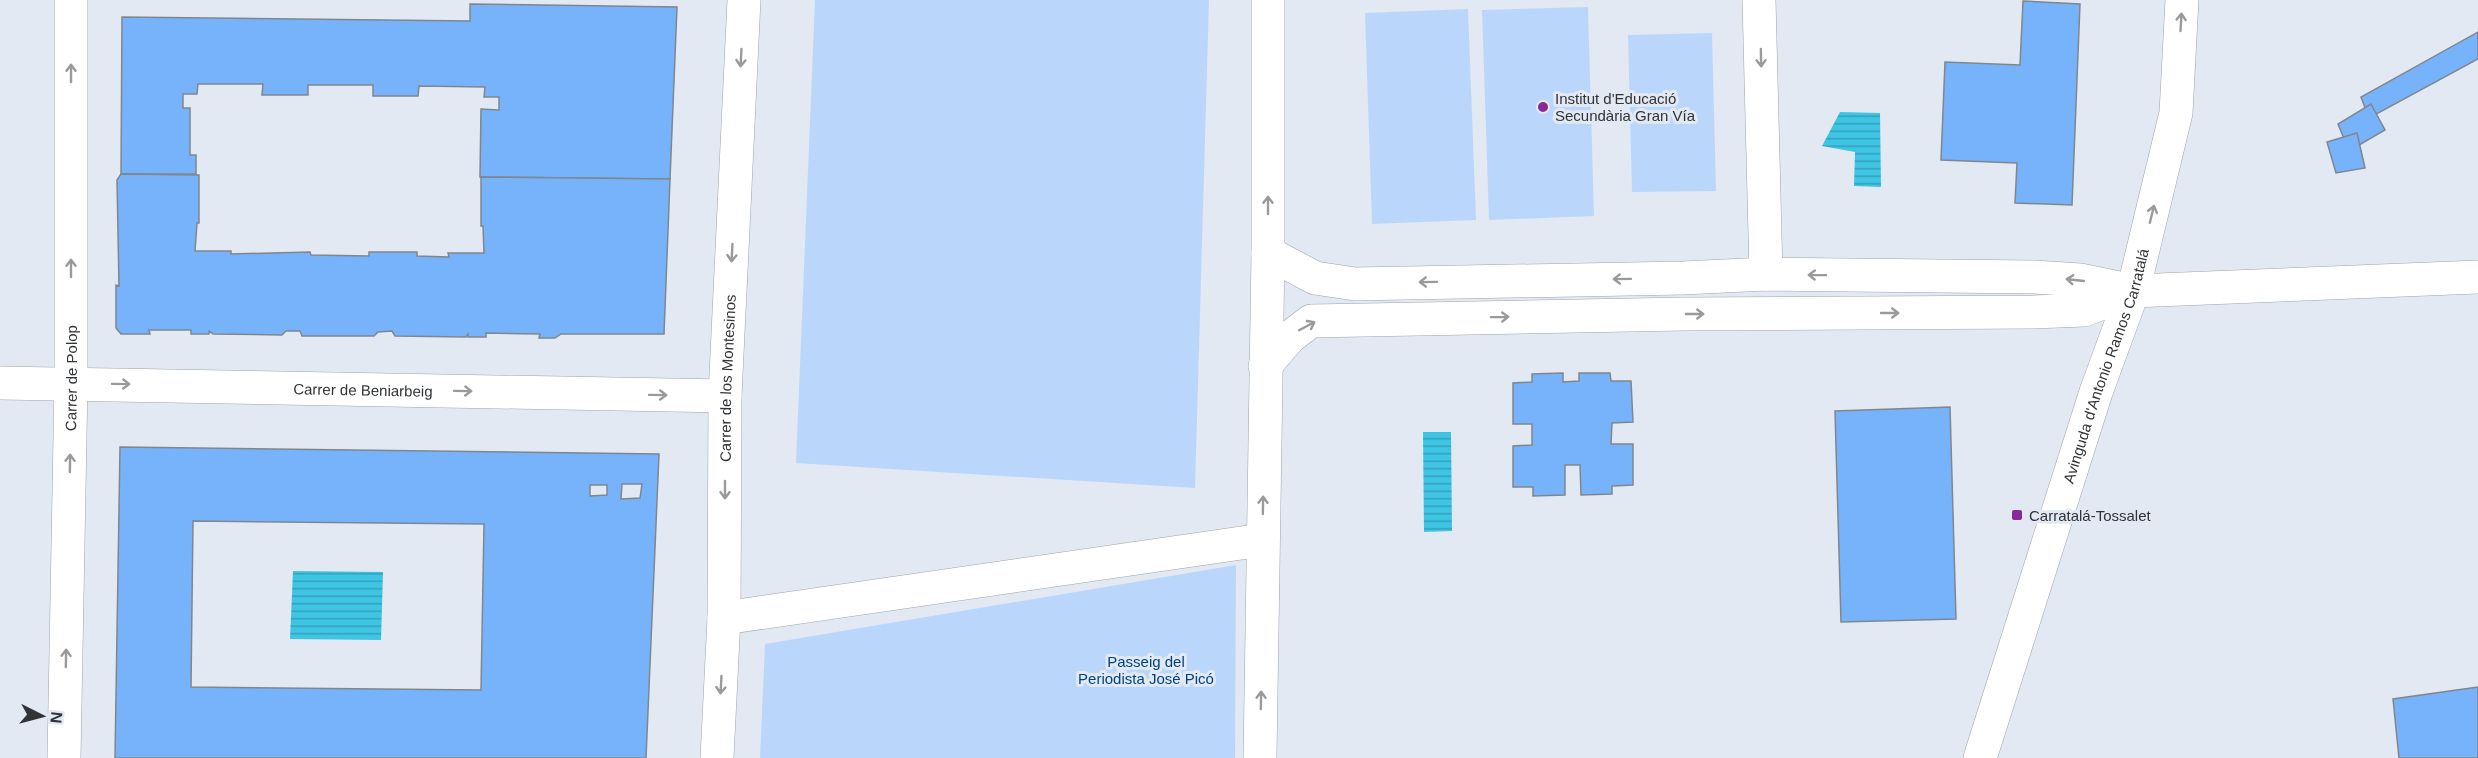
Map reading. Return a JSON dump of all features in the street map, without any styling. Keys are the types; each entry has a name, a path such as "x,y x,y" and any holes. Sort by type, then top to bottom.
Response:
{"street":[{"name":"Carrer de Polop","path":"64,758 71,383 71,0"},
{"name":"Carrer de los Montesinos","path":"717,758 724,618 725,396 744,0"},
{"path":"1260,758 1268,253 1268,0"},
{"path":"1759,0 1766,274"},
{"name":"Avinguda d'Antonio Ramos Carratalá","path":"1980,758 2096,392 2133,291 2176,113 2182,0"},
{"path":"1268,253 1315,278 1355,284 1683,278 1766,274 2080,280 2133,291 2478,277"},
{"path":"1265,366 1290,337 1311,321 2033,312 2084,310 2133,291"},
{"name":"Carrer de Beniarbeig","path":"0,383 725,396"},
{"path":"724,618 1262,540"}],"green space":[{"path":"815,0 1209,0 1195,488 796,463"},
{"path":"1588,7 1594,216 1489,220 1482,10"},
{"path":"1468,9 1476,220 1372,224 1365,13"},
{"path":"1712,33 1716,191 1632,192 1628,35"},
{"name":"Passeig del Periodista José Picó","path":"1236,565 1235,758 760,758 765,644"}],"water":[{"path":"1840,112 1880,113 1881,187 1854,186 1855,152 1822,146"},
{"path":"1423,432 1451,432 1452,531 1424,532"},
{"path":"293,571 383,572 381,640 290,639"}],"building":[{"path":"2023,1 2080,4 2072,205 2015,203 2017,163 1941,160 1945,62 2020,65"},
{"path":"470,4 677,7 670,179 480,177 481,109 499,110 499,97 484,97 485,87 419,86 418,96 373,96 373,85 308,85 308,95 262,95 263,84 198,84 197,94 183,94 183,108 190,108 190,155 196,155 196,174 121,174 122,17 470,21"},
{"path":"2478,32 2478,59 2369,118 2361,97"},
{"path":"2371,104 2385,130 2349,151 2338,124"},
{"path":"2357,133 2365,168 2336,173 2327,142"},
{"path":"121,174 199,175 199,223 197,223 195,251 231,251 231,254 310,252 311,255 369,256 369,252 417,252 417,256 449,257 448,253 484,253 483,226 481,226 481,177 670,179 664,334 561,334 555,338 539,338 540,334 486,333 486,337 468,337 468,334 466,337 395,336 392,331 378,332 374,336 302,336 300,331 286,331 282,335 213,334 209,331 209,334 191,334 191,330 149,330 150,334 121,334 116,328 116,285 119,286 117,180"},
{"path":"1563,373 1563,382 1579,381 1579,373 1610,373 1611,381 1631,381 1633,422 1612,423 1611,444 1633,444 1633,485 1612,486 1612,494 1581,495 1580,465 1565,465 1565,495 1533,496 1533,487 1513,487 1513,446 1532,445 1532,424 1513,424 1513,383 1532,382 1532,374"},
{"path":"1950,407 1956,619 1841,622 1835,411"},
{"path":"120,447 659,454 646,758 115,758","holes":["622,484 642,484 640,498 621,499","590,485 607,485 607,495 590,496","193,521 484,524 481,690 191,687"]},
{"path":"2478,687 2478,758 2399,758 2393,699"}],"place":[{"name":"Institut d'Educació Secundària Gran Vía","path":"1543,107"},
{"name":"Carratalá-Tossalet","path":"2017,515"}]}
